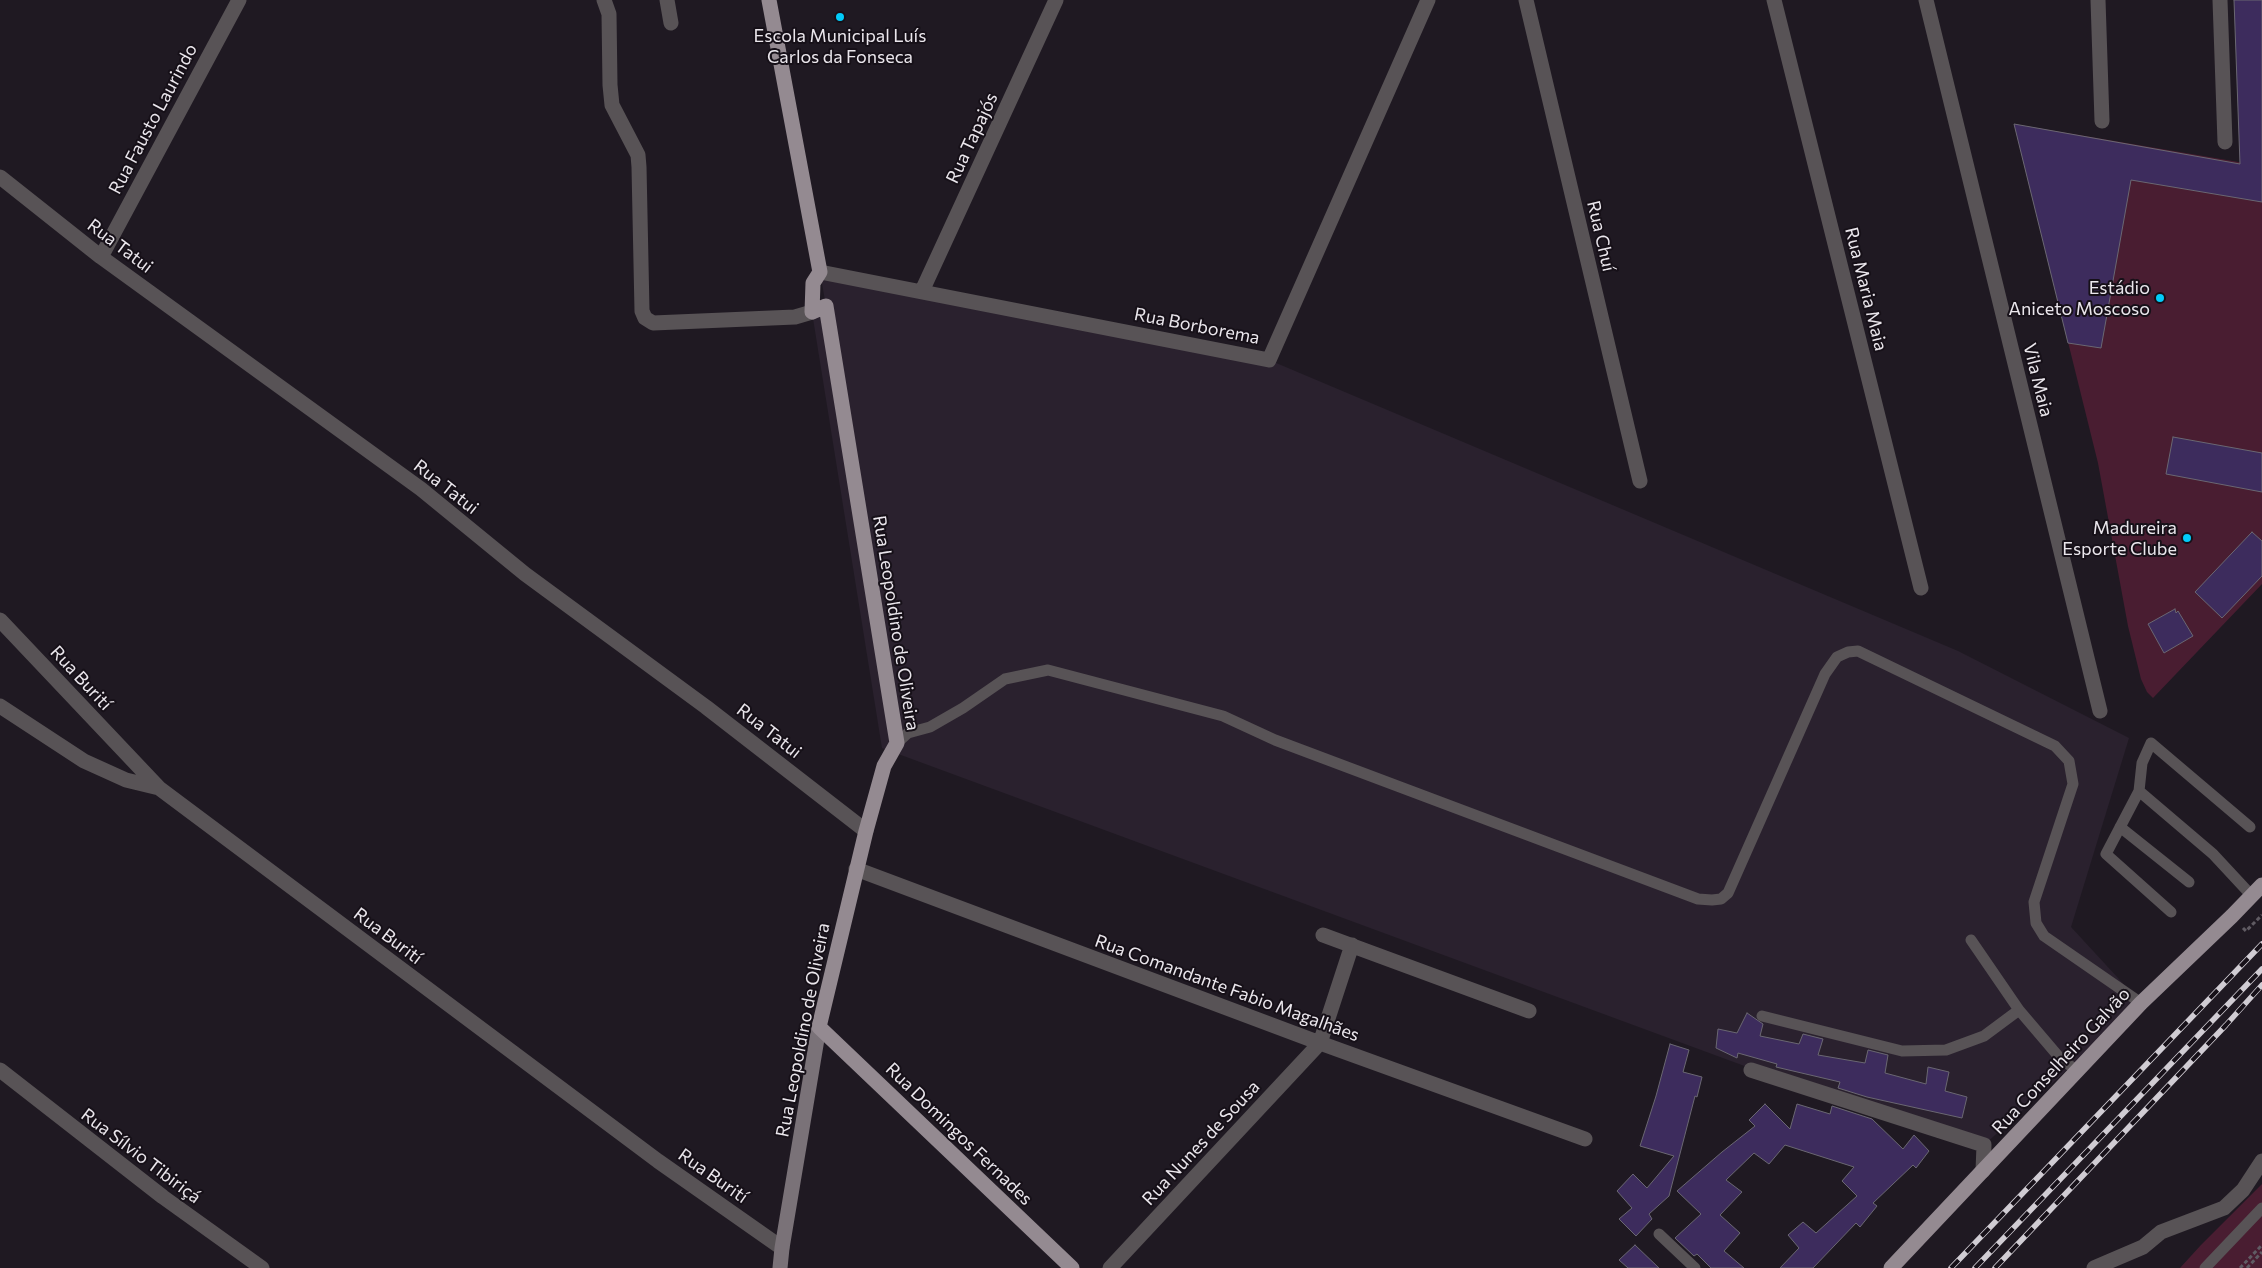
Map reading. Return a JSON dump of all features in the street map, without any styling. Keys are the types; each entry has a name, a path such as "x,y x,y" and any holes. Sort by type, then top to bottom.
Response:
{"main road":[{"path":"769,0 820,272 813,284 812,312"},
{"name":"Rua Leopoldino de Oliveira","path":"812,312 826,306 897,743 884,766 866,830 819,1027"},
{"name":"Rua Conselheiro Galvão","path":"1891,1268 2141,1003 2257,890"},
{"name":"Rua Domingos Fernades","path":"819,1027 1072,1268"}],"street":[{"name":"Rua Fausto Laurindo","path":"101,257 239,0"},
{"path":"604,0 609,14 612,104 638,156 640,167 642,311 645,318 653,323 795,317 812,312"},
{"path":"667,0 671,23"},
{"name":"Rua Tapajós","path":"922,291 1056,0"},
{"name":"Rua Borborema","path":"820,272 1269,360 1428,0"},
{"name":"Rua Chuí","path":"1526,0 1640,481"},
{"name":"Rua Maria Maia","path":"1774,0 1921,588"},
{"name":"Vila Maia","path":"1926,0 2100,711"},
{"path":"2098,0 2102,121"},
{"path":"2220,0 2225,142"},
{"name":"Rua Tatui","path":"0,177 101,257 421,489 525,574 706,707 866,830"},
{"name":"Rua Burití","path":"0,620 159,788 658,1161 782,1248"},
{"path":"0,706 84,761 126,780 159,788"},
{"name":"Rua Comandante Fabio Magalhães","path":"856,869 1320,1043 1585,1139"},
{"path":"1323,935 1529,1011"},
{"path":"1320,1043 1352,945"},
{"name":"Rua Leopoldino de Oliveira","path":"780,1268 819,1027"},
{"name":"Rua Nunes de Sousa","path":"1110,1268 1320,1043"},
{"name":"Rua Sílvio Tibiriçá","path":"0,1070 163,1197 262,1268"},
{"path":"1751,1070 1984,1145 1983,1172"},
{"path":"2094,1268 2143,1247 2161,1232 2224,1208 2243,1190 2262,1161"}],"lane":[{"path":"897,743 908,733 930,727 962,708 1004,679 1048,670 1223,716 1275,740 1625,872 1698,899 1712,900 1721,899 1728,893 1825,674 1838,657 1848,652 1858,651 2055,746 2068,761 2074,784 2034,902 2036,923 2044,936 2141,1003"},
{"path":"2171,912 2106,854 2139,791 2142,763 2151,743 2250,827"},
{"path":"2139,791 2257,890"},
{"path":"2120,827 2189,882"},
{"path":"1970,940 2019,1010 2059,1057 2077,1071"},
{"path":"1762,1016 1902,1051 1946,1050 1984,1036 2019,1010"},
{"path":"2205,1268 2262,1208"},
{"path":"1660,1234 1695,1268"}],"path":[{"path":"2246,932 2262,915"},
{"path":"2240,1268 2262,1245"},
{"path":"2247,1268 2262,1252"}],"shaded area":[{"name":"Estádio Aniceto Moscoso","path":"2014,124 2262,166 2262,584 2153,698 2147,692 2141,679 2128,626 2098,463"},
{"path":"820,272 1269,360 1958,651 2129,738 2071,927 2141,1003 1984,1145 1788,1082 882,748 812,312 826,306"},
{"path":"2262,1184 2262,1268 2180,1268 2201,1245"}],"building":[{"path":"2234,0 2262,0 2262,202 2131,180 2101,348 2068,343 2014,124 2240,164"},
{"path":"2173,437 2262,453 2262,492 2166,474"},
{"path":"2252,532 2262,541 2262,576 2222,618 2195,592"},
{"path":"2175,609 2193,636 2164,653 2148,624"},
{"path":"1747,1013 1763,1024 1760,1036 1799,1044 1803,1034 1823,1039 1818,1055 1865,1063 1868,1050 1888,1055 1885,1073 1926,1084 1928,1067 1949,1072 1945,1091 1967,1097 1962,1118 1867,1097 1838,1088 1840,1082 1776,1067 1777,1064 1738,1053 1737,1058 1716,1048 1718,1029 1737,1033"},
{"path":"1670,1044 1689,1050 1683,1072 1702,1077 1697,1097 1695,1096 1669,1196 1649,1214 1652,1219 1636,1236 1619,1219 1632,1208 1617,1191 1633,1174 1647,1188 1674,1156 1640,1146"},
{"path":"1765,1104 1790,1129 1797,1104 1830,1114 1832,1106 1872,1119 1903,1149 1914,1135 1929,1151 1916,1168 1913,1165 1873,1203 1877,1206 1860,1227 1856,1223 1813,1268 1780,1268 1799,1248 1788,1235 1803,1222 1816,1233 1857,1196 1842,1181 1854,1167 1785,1145 1769,1164 1754,1153 1726,1180 1742,1192 1720,1215 1740,1233 1724,1251 1744,1268 1711,1268 1697,1254 1694,1256 1675,1238 1701,1214 1677,1191 1755,1126 1749,1120"},
{"path":"1635,1245 1659,1268 1628,1268 1619,1260"}],"railway":[{"path":"1951,1268 2262,944"},
{"path":"1975,1268 2262,969"},
{"path":"1995,1268 2262,985"}],"place":[{"name":"Escola Municipal Luís Carlos da Fonseca","path":"840,17"},
{"name":"Estádio Aniceto Moscoso","path":"2160,298"},
{"name":"Madureira Esporte Clube","path":"2187,538"}]}
